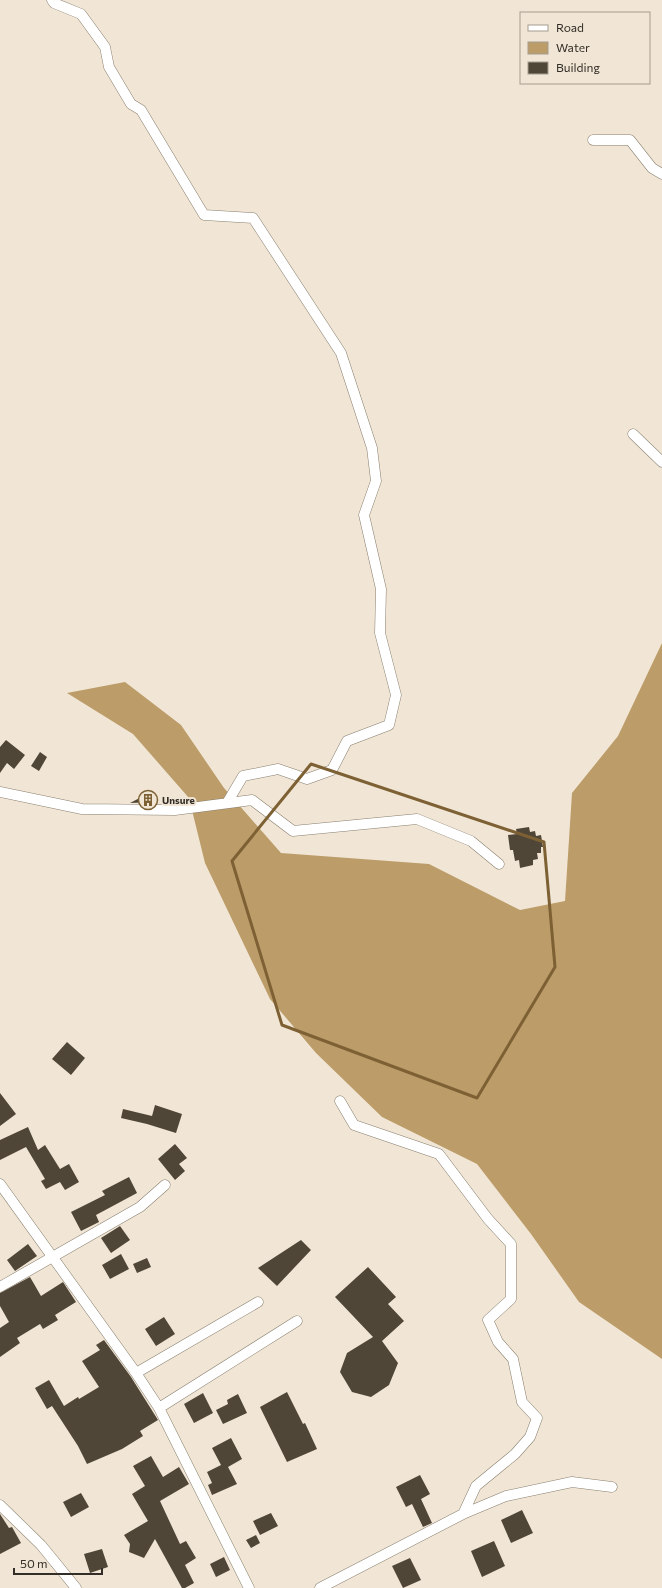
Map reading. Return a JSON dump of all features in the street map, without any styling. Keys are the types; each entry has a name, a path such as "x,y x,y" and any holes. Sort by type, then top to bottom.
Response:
{"street":[{"path":"52,0 54,3 81,14 105,47 109,67 131,104 140,110 204,215 253,218 341,352 372,448 376,481 364,515 381,589 380,633 396,695 389,725 347,741 332,770 307,778 278,769 243,776 227,803"},
{"path":"593,140 630,140 652,168 662,174"},
{"path":"633,434 662,462"},
{"path":"0,792 82,810 175,810 252,800 293,831 417,819 471,841 499,864"},
{"path":"340,1101 354,1125 439,1154 488,1219 511,1244 511,1299 488,1320 498,1342 513,1359 522,1402 537,1418 530,1437 515,1454 476,1486 463,1514"},
{"path":"0,1184 136,1373 159,1408 249,1588"},
{"path":"0,1286 140,1207 165,1185"},
{"path":"136,1373 258,1302"},
{"path":"159,1408 297,1321"},
{"path":"320,1588 463,1514 506,1496 572,1482 612,1486"},
{"path":"0,1505 42,1545 76,1588"}],"highlighted area":[{"path":"311,764 544,842 555,967 477,1098 282,1025 232,861"}],"water":[{"path":"662,643 662,1359 579,1302 531,1234 477,1164 382,1117 316,1053 270,999 205,863 189,798 133,734 67,693 125,682 181,725 224,788 281,853 429,864 520,910 565,901 572,793 618,736"}],"building":[{"path":"6,740 25,755 14,769 7,763 0,773 0,747"},
{"path":"40,752 47,757 39,771 31,766"},
{"name":"Unsure","path":"153,791 155,802 130,803"},
{"path":"529,827 530,832 535,831 536,836 541,835 543,847 541,847 541,853 537,853 538,859 533,860 533,865 520,868 519,860 515,861 513,850 510,850 508,835 517,834 516,829"},
{"path":"67,1042 85,1058 71,1075 52,1059"},
{"path":"0,1093 16,1114 0,1126"},
{"path":"155,1105 182,1114 176,1133 121,1118 123,1109 152,1116"},
{"path":"28,1127 38,1150 45,1145 60,1169 69,1164 79,1182 65,1190 60,1182 46,1189 41,1181 45,1179 26,1147 0,1160 0,1140"},
{"path":"175,1144 187,1158 179,1164 185,1171 175,1180 158,1159"},
{"path":"129,1177 137,1193 96,1215 99,1222 81,1231 71,1212 105,1195 102,1191"},
{"path":"120,1226 130,1240 111,1253 101,1238"},
{"path":"301,1240 311,1250 277,1286 258,1268"},
{"path":"28,1244 37,1256 15,1271 7,1260"},
{"path":"121,1254 129,1269 110,1279 102,1265"},
{"path":"147,1258 151,1267 137,1273 133,1264"},
{"path":"368,1267 396,1297 388,1304 404,1321 382,1341 398,1363 389,1385 371,1397 352,1392 340,1372 347,1353 373,1337 335,1297"},
{"path":"30,1277 41,1296 63,1282 76,1302 55,1315 58,1320 43,1329 40,1324 17,1338 20,1343 0,1357 0,1328 9,1322 0,1306 0,1293"},
{"path":"164,1317 175,1334 156,1346 145,1329"},
{"path":"104,1340 131,1377 158,1420 140,1431 143,1436 122,1449 87,1464 78,1446 52,1406 47,1409 35,1388 49,1380 64,1406 78,1397 79,1399 99,1387 82,1361 100,1350 96,1345"},
{"path":"287,1392 303,1424 305,1423 317,1449 287,1462 260,1407"},
{"path":"203,1393 213,1413 194,1423 184,1404"},
{"path":"238,1394 247,1413 223,1424 216,1410 228,1404 227,1400"},
{"path":"231,1438 242,1459 228,1467 237,1484 212,1495 208,1485 212,1483 207,1472 221,1465 212,1448"},
{"path":"151,1456 163,1477 179,1467 189,1484 160,1501 180,1544 186,1541 196,1558 185,1565 194,1583 185,1588 182,1588 155,1539 144,1558 129,1552 130,1544 124,1535 148,1521 132,1494 145,1486 133,1466"},
{"path":"420,1475 430,1494 421,1499 432,1523 423,1527 412,1504 406,1507 396,1487"},
{"path":"81,1493 89,1507 71,1517 63,1502"},
{"path":"522,1510 533,1533 511,1543 501,1520"},
{"path":"271,1513 278,1526 260,1535 253,1521"},
{"path":"0,1514 9,1528 12,1527 21,1543 0,1554"},
{"path":"256,1535 260,1543 251,1548 246,1540"},
{"path":"494,1541 505,1566 482,1577 471,1551"},
{"path":"102,1549 108,1567 90,1573 84,1554"},
{"path":"224,1557 230,1570 216,1577 210,1564"},
{"path":"410,1558 421,1580 403,1588 392,1566"}],"place":[{"name":"Unsure","path":"148,800"}]}
